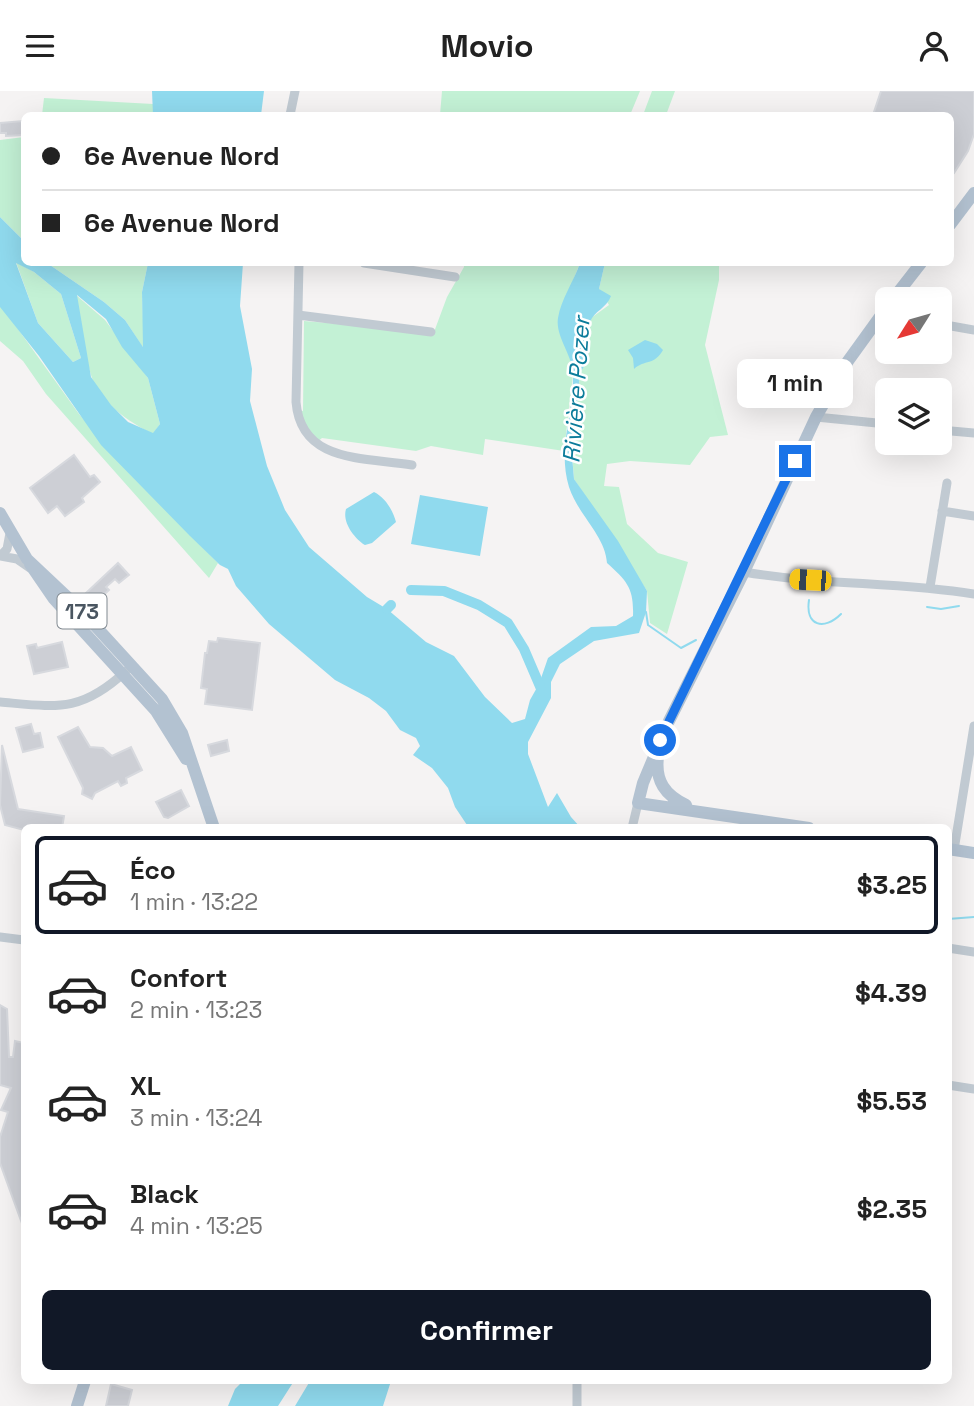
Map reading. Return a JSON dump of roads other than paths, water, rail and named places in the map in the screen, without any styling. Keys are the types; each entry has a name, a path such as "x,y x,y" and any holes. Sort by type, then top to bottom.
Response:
{"main road":[{"path":"954,220 974,193"},
{"path":"902,287 919,266"},
{"path":"783,824 713,813 638,806 660,740 744,572 816,417 848,361 875,324"},
{"name":"173","path":"0,513 10,533 54,599 128,669 195,774 214,824"},
{"path":"660,740 658,773 665,791 676,801 713,813"},
{"path":"952,849 974,853"},
{"path":"77,1406 84,1384"}],"street":[{"path":"291,112 295,91"},
{"path":"299,266 296,402 297,418 307,437 330,451 411,465"},
{"path":"383,266 454,277"},
{"path":"298,315 431,332"},
{"path":"952,326 974,330"},
{"path":"816,417 875,423"},
{"path":"952,431 974,433"},
{"path":"930,587 947,483"},
{"path":"942,511 974,516"},
{"path":"0,556 7,549 10,533"},
{"path":"0,556 30,564"},
{"path":"744,572 786,579 930,587 974,594"},
{"path":"0,702 50,706 75,704 107,689 128,669"},
{"path":"952,845 972,764 974,726"},
{"path":"633,824 638,806"},
{"path":"0,937 21,940"},
{"path":"952,949 974,952"},
{"path":"952,1086 974,1089"},
{"path":"577,1384 577,1406"}],"water":[{"path":"152,91 264,91 261,112 153,112"},
{"name":"Rivière Pozer","path":"0,217 21,238 21,266 16,263 38,323 73,362 81,358 61,294 34,272 22,266 51,266 125,320 143,347 142,292 147,266 243,266 240,306 252,369 250,401 267,466 285,510 309,547 367,597 387,609 426,642 454,656 485,697 512,723 525,719 548,658 591,627 616,626 633,616 628,586 607,563 601,543 573,497 566,472 565,444 573,375 559,332 558,318 579,266 604,266 599,289 611,296 590,322 587,360 580,372 572,456 574,479 618,541 647,591 646,612 639,633 594,641 560,664 551,682 551,698 528,742 528,754 548,807 557,793 577,824 466,824 455,807 448,788 432,768 413,755 420,746 416,738 400,730 386,711 369,698 335,680 269,624 236,586 228,569 220,565 190,536 101,445 39,356 0,307","holes":["77,295 106,319 122,347 148,378 160,424 153,433 128,422 111,405 91,377"]},
{"path":"645,340 657,344 663,350 653,360 634,369 633,358 628,350"},
{"path":"374,492 388,505 396,522 372,543 365,545 350,529 345,514 346,509"},
{"path":"420,495 488,507 480,556 411,544"},
{"path":"240,1384 292,1384 278,1406 228,1406"},
{"path":"308,1384 390,1384 383,1406 295,1406"}],"waterway":[{"path":"411,590 444,591 479,605 508,623 524,649 542,691"},
{"path":"809,600 810,616 817,623 828,623 841,614"},
{"path":"387,609 391,605"},
{"path":"927,607 941,609 959,606"},
{"path":"646,612 648,625 681,648 696,640"},
{"path":"952,919 974,917"}]}
